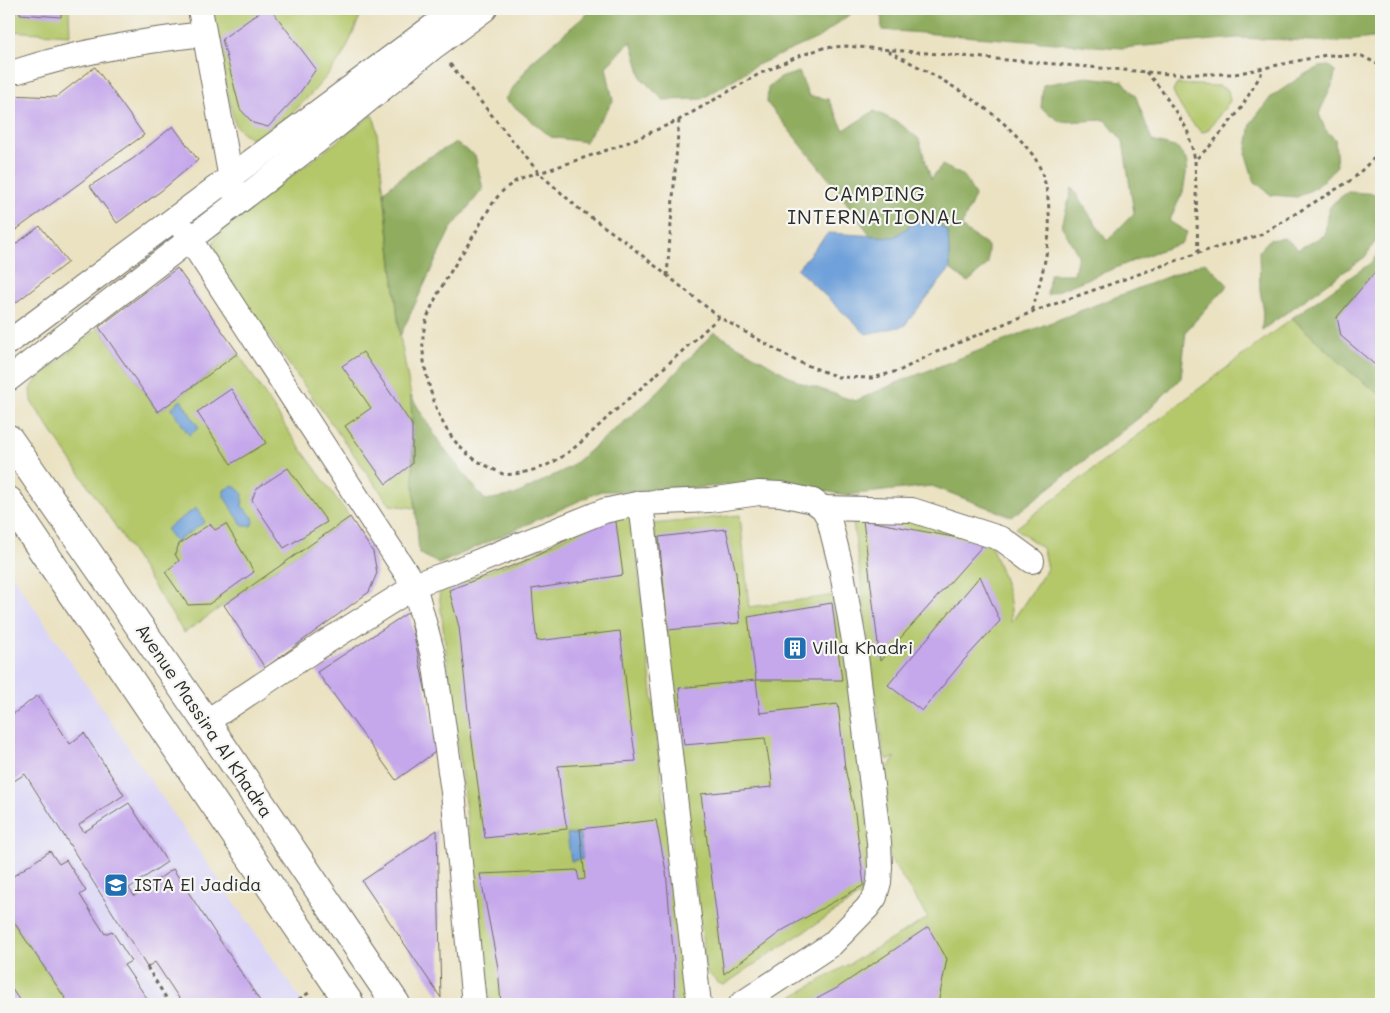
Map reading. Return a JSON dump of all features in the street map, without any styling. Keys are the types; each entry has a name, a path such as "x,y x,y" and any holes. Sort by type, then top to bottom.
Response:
{"street":[{"path":"200,9 236,204"},
{"path":"9,342 456,9"},
{"path":"9,379 329,132 428,28 485,9"},
{"path":"18,71 75,54 129,43 204,34"},
{"path":"176,218 414,586 426,625 436,669 453,792 474,1004"},
{"name":"Avenue Massira Al Khadra","path":"9,439 206,722 396,1004"},
{"path":"206,722 414,586 604,511 641,503 710,500 759,493 781,494 813,501 823,508 829,519 841,567 854,641 879,842 879,882 875,897 867,908 832,944 741,1004"},
{"path":"9,501 350,1004"},
{"path":"641,503 698,1004"},
{"path":"823,508 912,510 1002,539 1032,561"}],"path":[{"path":"428,28 540,172 578,208 623,240 719,317 796,361 838,377 873,378 901,370 932,354 1032,312 1198,253 1260,235 1353,179 1381,151"},
{"path":"719,317 658,374 568,452 547,465 530,471 504,474 475,461 448,434 438,414 431,393 423,351 423,334 431,309 488,211 505,189 527,174 540,172 622,145 679,120 759,74 799,56 823,48 846,46 1146,72 1203,75 1235,74 1326,55 1362,56 1381,66"},
{"path":"885,50 934,74 982,107 1012,130 1036,159 1046,187 1050,216 1043,267 1032,312"},
{"path":"1195,160 1210,146 1240,110 1264,68"},
{"path":"1146,72 1160,88 1187,128 1195,160 1198,253"},
{"path":"667,276 679,120"},
{"path":"147,967 170,1004"}],"shaded area":[{"name":"ISTA El Jadida","path":"9,570 153,784 304,1004 9,1004"}],"green space":[{"path":"9,9 69,9 70,35 9,31"},
{"path":"210,9 363,9 347,46 336,65 280,126 264,138 255,139 248,136 235,125"},
{"path":"593,9 857,9 818,38 755,66 702,99 663,100 642,79 631,41 606,67 613,101 585,142 551,137 505,99 533,60"},
{"path":"881,9 1381,9 1381,37 1338,42 1237,38 1122,48 882,30"},
{"path":"1329,66 1335,71 1335,76 1319,114 1325,129 1335,139 1337,166 1317,187 1297,197 1271,195 1254,181 1246,155 1251,123 1271,97 1305,74 1319,67"},
{"path":"799,72 809,96 828,99 844,130 874,111 899,123 919,139 931,179 942,165 964,176 975,196 961,227 988,246 988,264 968,282 950,269 948,232 927,214 894,237 871,236 832,183 767,103 768,88 780,78"},
{"path":"1086,77 1123,81 1136,97 1152,141 1178,148 1188,163 1183,192 1169,221 1187,232 1182,243 1047,295 1050,274 1074,274 1078,255 1062,226 1072,188 1107,241 1134,213 1123,141 1105,120 1061,122 1041,108 1043,85"},
{"path":"1177,84 1218,86 1228,90 1230,101 1207,131 1202,132 1189,119 1173,91"},
{"path":"372,115 376,124 400,336 411,396 415,508 390,505 216,263 213,242 223,228"},
{"path":"455,143 475,155 483,189 450,230 400,336 384,191 422,161"},
{"path":"1348,192 1381,194 1381,233 1365,257 1262,330 1263,306 1260,291 1259,251 1269,240 1285,238 1298,249 1325,235 1327,214 1331,206"},
{"path":"1381,248 1381,395 1353,374 1292,318 1372,262"},
{"path":"1205,262 1228,285 1186,331 1181,378 1149,410 1012,517 932,486 846,495 773,481 664,491 601,491 439,564 419,553 413,475 411,396 443,448 485,500 515,495 570,467 650,400 714,332 799,382 855,401"},
{"path":"1292,318 1353,374 1381,395 1381,1004 780,1004 928,918 879,842 872,789 896,757 889,760 885,757 883,751 853,522 857,517 914,518 989,540 1008,592 1011,623 1047,569 1043,549 1016,528"},
{"path":"99,327 158,412 238,353 291,435 350,517 184,633 122,536 31,401 30,389 39,377"},
{"path":"614,512 632,514 685,987 683,1004 490,1004 439,594 444,588 527,556"},
{"path":"740,515 749,607 837,595 870,841 867,888 861,895 724,985 716,981 706,971 653,524"},
{"path":"9,915 69,1004 9,1004"}],"water":[{"path":"927,214 948,232 950,269 904,326 866,334 797,269 828,233 894,237"},
{"path":"181,400 199,428 189,435 171,408"},
{"path":"233,485 243,494 242,506 253,517 254,522 251,526 243,526 224,497 224,490"},
{"path":"196,508 205,522 176,542 166,529"},
{"path":"567,834 580,834 583,859 571,861"}],"building":[{"path":"20,9 61,9 61,17 20,14"},
{"path":"264,9 271,9 316,69 299,94 268,127 253,123 240,109 222,39"},
{"path":"95,67 144,135 9,235 9,95 56,97"},
{"path":"173,126 198,160 161,191 117,223 90,186 134,158"},
{"path":"40,226 68,262 9,308 9,249"},
{"path":"1380,266 1381,370 1341,336 1337,317"},
{"path":"177,268 238,353 158,412 99,327"},
{"path":"363,352 412,425 412,464 386,484 345,426 371,408 342,366"},
{"path":"231,389 266,443 231,464 197,412"},
{"path":"288,468 327,522 284,548 252,500 256,489"},
{"path":"615,515 623,575 532,589 534,616 537,641 620,631 636,761 558,766 567,829 485,838 459,627 449,590 530,559"},
{"path":"350,517 373,552 377,573 369,592 265,668 224,605"},
{"path":"863,520 985,543 880,661"},
{"path":"210,524 215,530 226,524 254,572 209,604 188,605 165,572 179,561 175,554 179,544"},
{"path":"726,529 736,573 740,623 668,630 659,537"},
{"path":"980,576 1000,621 964,660 922,711 888,685"},
{"name":"Villa Khadri","path":"832,603 842,680 756,680 748,617"},
{"path":"409,612 438,750 396,780 317,672"},
{"path":"756,680 760,713 838,704 845,768 855,814 864,885 783,930 724,974 701,794 772,787 771,773 765,738 684,745 679,688"},
{"path":"38,695 70,744 84,733 124,795 79,825 84,832 129,803 167,862 129,888 134,896 173,869 262,1004 183,1004 155,962 147,967 25,774 9,784 9,710 12,715"},
{"path":"656,820 666,871 674,962 675,1004 501,1004 498,968 480,874 577,870 579,880 585,879 580,829"},
{"path":"437,830 441,998 362,881"},
{"path":"50,851 59,864 66,860 86,891 80,895 105,934 112,931 131,961 124,965 151,1004 69,1004 9,915 9,879"},
{"path":"928,927 947,959 938,1004 807,1004 837,988"},
{"path":"9,985 22,1004 9,1004"}],"place":[{"name":"Villa Khadri","path":"795,648"},
{"name":"ISTA El Jadida","path":"116,885"}],"district":[{"name":"CAMPING INTERNATIONAL","path":"875,206"}]}
